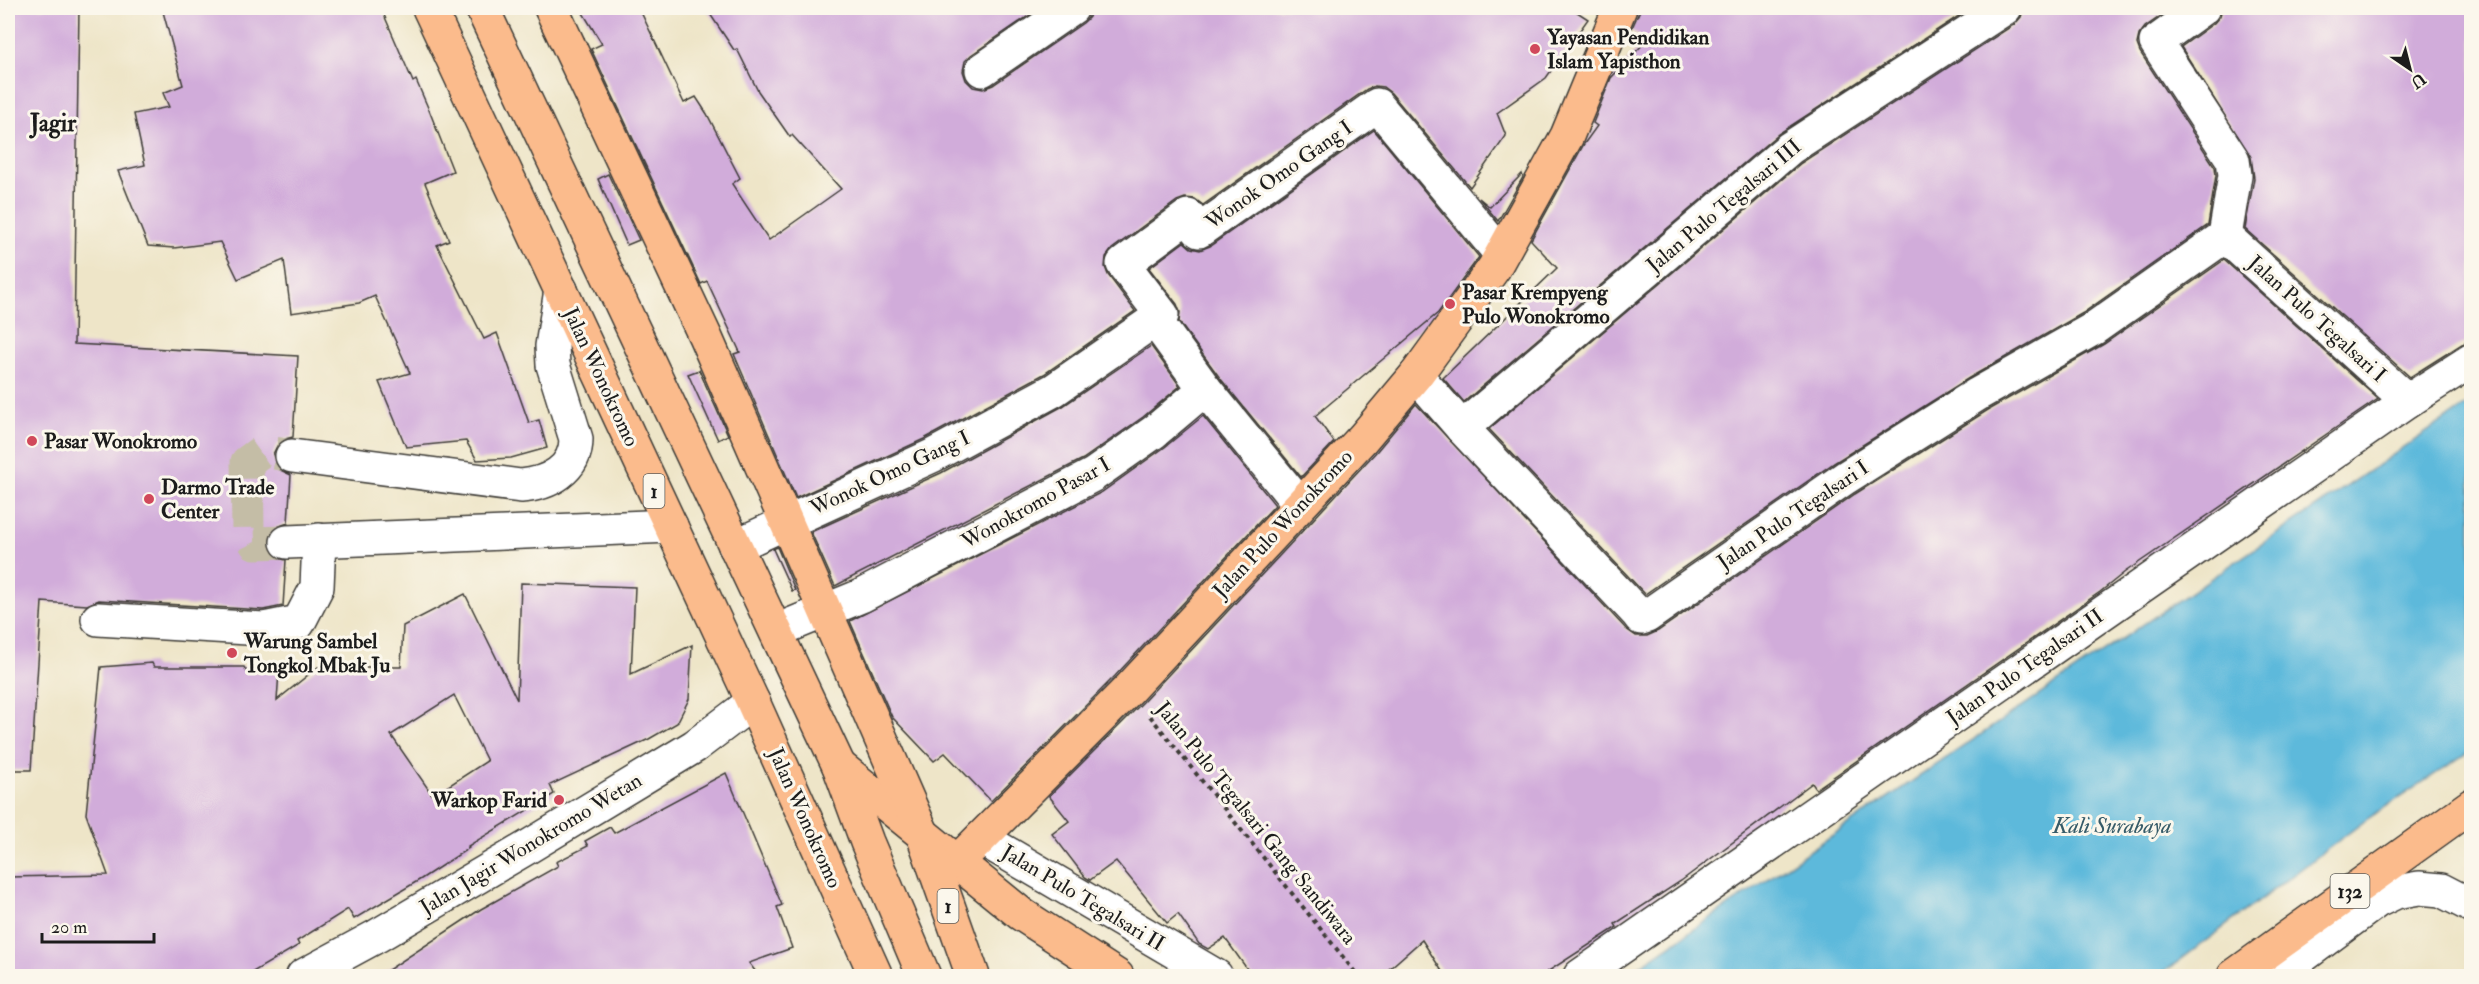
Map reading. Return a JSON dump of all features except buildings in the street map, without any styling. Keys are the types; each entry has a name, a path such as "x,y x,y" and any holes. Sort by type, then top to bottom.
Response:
{"main road":[{"name":"Jalan Wonokromo","path":"429,8 753,702 876,976"},
{"path":"482,8 839,766 867,842 924,976"},
{"name":"1","path":"551,8 705,336 923,835 973,976"},
{"name":"Jalan Pulo Wonokromo","path":"956,862 1129,689 1364,438 1416,375 1494,268 1567,136 1620,8"},
{"path":"839,766 1021,914 1117,976"},
{"name":"132","path":"2234,976 2470,810"}],"street":[{"path":"982,70 1072,8"},
{"name":"Jalan Pulo Tegalsari III","path":"1462,428 1790,148 2005,8"},
{"path":"2195,10 2156,42 2236,168 2225,236"},
{"name":"Wonok Omo Gang I","path":"735,546 933,456 1054,390 1162,315 1124,264 1188,216 1199,231 1377,105 1501,254"},
{"name":"Jalan Pulo Tegalsari I","path":"1416,375 1462,428 1641,618 1845,478 1978,394 2093,329 2225,236 2408,401"},
{"path":"292,456 521,486 549,481 571,462 576,450 576,439 553,365 552,346 561,290"},
{"path":"1155,320 1205,389 1300,505"},
{"name":"Jalan Pulo Tegalsari II","path":"1580,976 2408,401 2472,360"},
{"name":"Wonokromo Pasar I","path":"776,631 871,592 1093,475 1154,432 1205,389"},
{"path":"287,542 670,526"},
{"path":"98,619 264,629 299,622 317,587 319,540"},
{"name":"Jalan Jagir Wonokromo Wetan","path":"303,976 387,930 695,746 753,702"},
{"name":"Jalan Pulo Tegalsari II","path":"981,838 1216,976"},
{"path":"2276,976 2377,901 2396,892 2419,888 2441,890 2472,906"}],"path":[{"name":"Jalan Pulo Tegalsari Gang Sandiwara","path":"1129,689 1357,976"}],"water":[{"name":"Kali Surabaya","path":"2471,402 2471,750 2366,820 2159,976 1625,976"}],"tunnel":[{"path":"287,542 255,543 248,529 247,462 262,451 292,456"}],"place":[{"name":"Yayasan Pendidikan Islam Yapisthon","path":"1535,49"},
{"name":"Pasar Krempyeng Pulo Wonokromo","path":"1450,304"},
{"name":"Pasar Wonokromo","path":"32,441"},
{"name":"Darmo Trade Center","path":"149,499"},
{"name":"Warung Sambel Tongkol Mbak Ju","path":"232,653"},
{"name":"Warkop Farid","path":"559,800"}],"district":[{"name":"Jagir","path":"53,123"}]}
